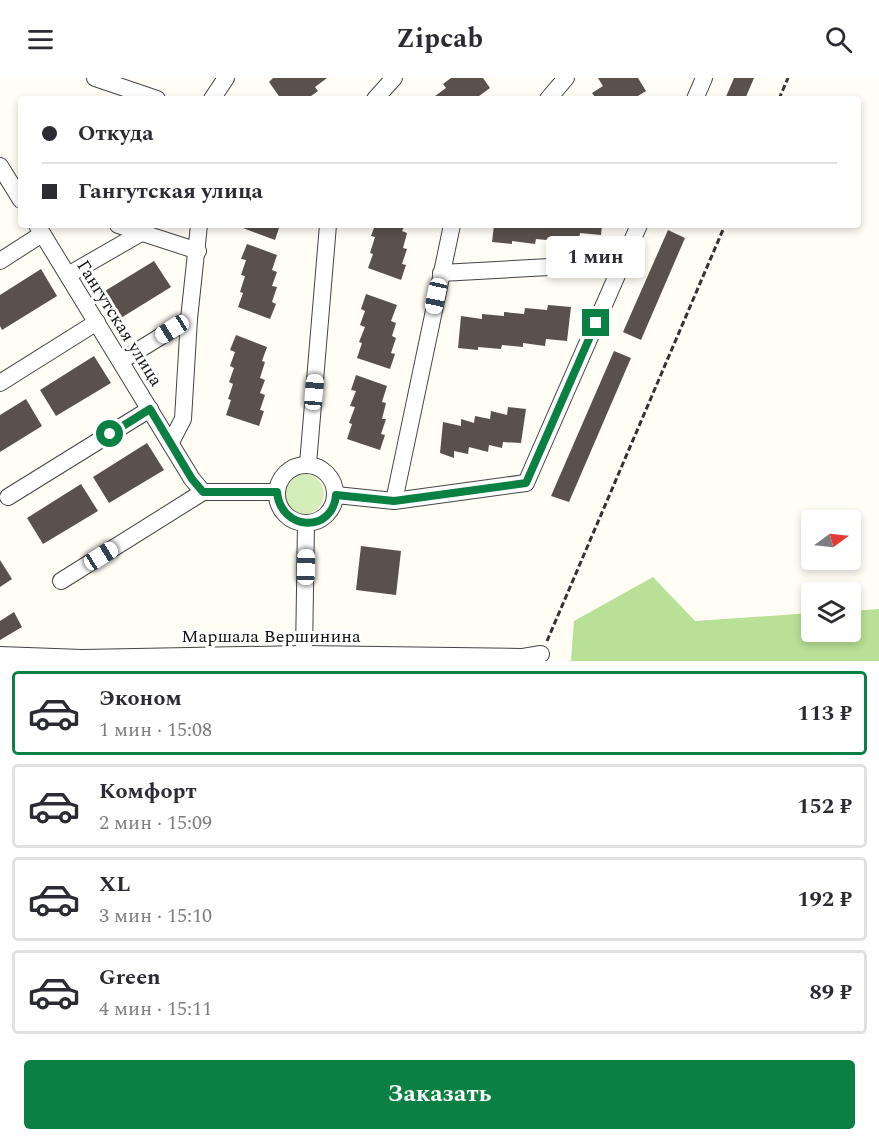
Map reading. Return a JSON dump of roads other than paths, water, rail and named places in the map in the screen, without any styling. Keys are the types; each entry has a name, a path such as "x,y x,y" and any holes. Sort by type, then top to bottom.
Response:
{"street":[{"path":"95,78 148,96"},
{"path":"214,96 226,78"},
{"path":"378,96 394,78"},
{"path":"551,96 566,78"},
{"path":"696,96 704,78"},
{"path":"0,166 18,193"},
{"path":"128,228 198,251"},
{"name":"Гангутская улица","path":"171,442 183,419 189,319 199,228"},
{"path":"308,464 328,228"},
{"path":"394,501 451,228"},
{"path":"336,495 394,501 526,483 638,228"},
{"path":"0,261 40,230"},
{"name":"Гангутская улица","path":"40,230 192,479 203,492"},
{"path":"68,275 141,232"},
{"path":"441,273 622,263"},
{"path":"121,361 189,319"},
{"path":"0,383 97,322"},
{"path":"8,497 150,409"},
{"path":"308,464 318,466 327,472 333,480 336,495 332,509 325,517 316,522 306,523 296,522 288,517 278,502 277,492 278,483 290,469 308,464"},
{"path":"61,581 203,492 277,492"},
{"path":"304,654 306,523"},
{"name":"Маршала Вершинина","path":"0,655 82,658 250,658 304,654 540,658"}]}
